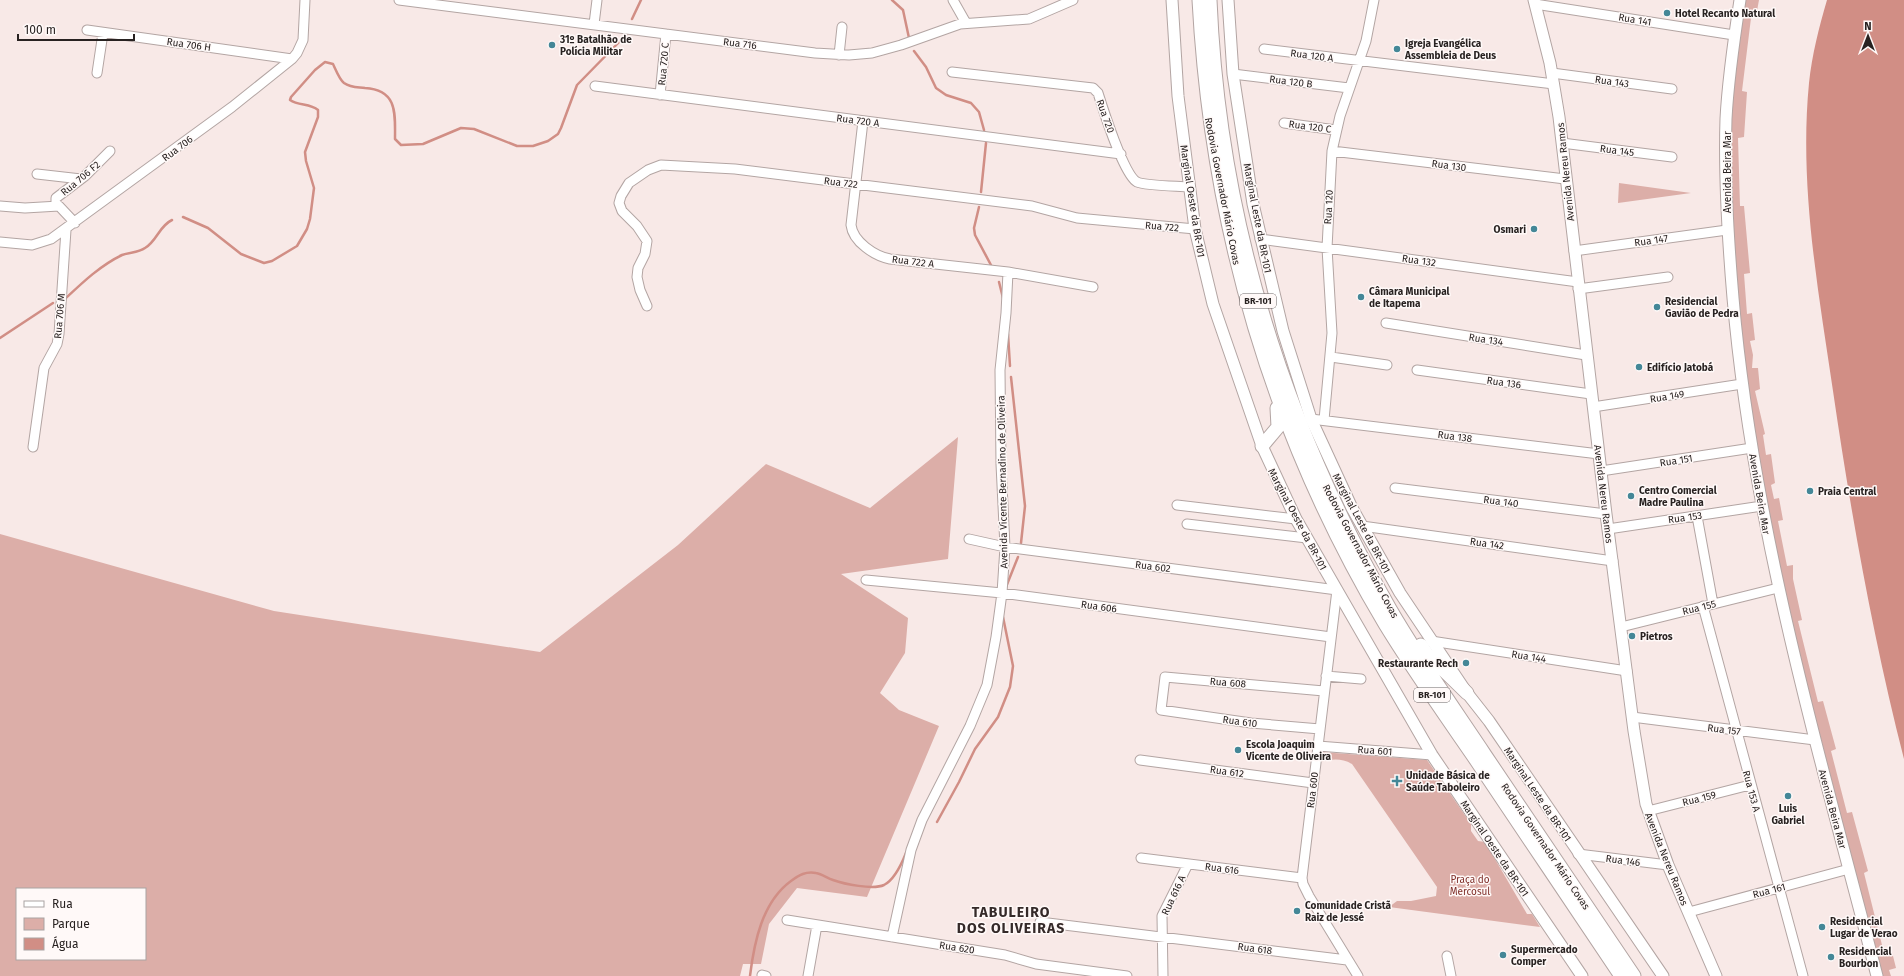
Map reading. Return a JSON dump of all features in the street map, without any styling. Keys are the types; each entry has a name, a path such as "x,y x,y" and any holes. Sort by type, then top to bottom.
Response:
{"highway":[{"name":"Rodovia Governador Mário Covas","path":"1199,0 1209,115 1224,208 1244,294 1276,394 1305,468 1327,514 1384,622 1621,976"},
{"name":"Rodovia Governador Mário Covas","path":"1210,0 1213,54 1226,158 1241,234 1255,292 1269,337 1314,457 1351,536 1391,610 1427,668 1634,976"},
{"path":"1262,446 1278,427 1276,394"},
{"path":"1376,582 1402,615 1427,654 1467,693"}],"main road":[{"name":"Marginal Oeste da BR-101","path":"1169,0 1189,187 1195,229 1213,304 1262,446 1296,519 1432,754 1582,976"},
{"name":"Marginal Leste da BR-101","path":"1228,0 1233,74 1244,150 1260,239 1283,331 1311,419 1338,480 1400,593 1431,641 1467,693 1489,721 1578,854 1663,976"},
{"name":"Avenida Beira Mar","path":"1740,0 1734,35 1726,117 1726,190 1728,230 1742,384 1762,506 1778,588 1815,740 1877,976"},
{"name":"Avenida Nereu Ramos","path":"1534,2 1553,78 1632,717 1648,811 1668,865 1716,976"}],"street":[{"name":"Rua 706","path":"0,242 23,245 39,244 51,240 232,107 297,53 303,40 305,0"},
{"name":"Rua 716","path":"399,0 444,3 666,34 839,55 884,51 948,27 966,23 1023,20 1049,11 1073,0"},
{"path":"594,24 597,0"},
{"path":"953,0 966,23"},
{"path":"1049,11 1050,0"},
{"name":"Rua 120","path":"1324,420 1332,333 1327,248 1332,151 1336,130 1349,88 1360,61 1370,24 1374,0"},
{"name":"Rua 141","path":"1534,2 1734,35"},
{"path":"839,55 842,27"},
{"name":"Rua 706 H","path":"87,30 292,58"},
{"path":"97,73 103,32"},
{"name":"Rua 720 C","path":"660,95 666,34"},
{"name":"Rua 120 A","path":"1264,49 1360,61 1553,78"},
{"name":"Rua 720","path":"952,72 1093,88 1098,93 1120,154 1131,177 1137,182 1189,187"},
{"name":"Rua 120 B","path":"1233,74 1349,88"},
{"name":"Rua 143","path":"1553,78 1672,89"},
{"name":"Rua 720 A","path":"595,86 1120,154"},
{"name":"Rua 722 A","path":"863,121 855,184 852,229 855,236 878,256 890,259 1008,272 1094,287"},
{"name":"Rua 120 C","path":"1284,123 1336,130"},
{"name":"Rua 145","path":"1562,143 1672,157"},
{"name":"Rua 706 F2","path":"56,206 56,198 81,179 110,151"},
{"name":"Rua 130","path":"1332,151 1565,179"},
{"name":"Rua 722","path":"647,306 640,290 637,277 638,268 647,249 647,241 638,226 622,211 619,203 621,196 629,183 648,170 661,165 676,164 1024,204 1082,218 1195,229"},
{"path":"37,174 81,179"},
{"path":"0,206 25,208 59,206 75,223"},
{"name":"Rua 706 M","path":"33,447 44,368 57,344 66,230"},
{"name":"Rua 147","path":"1574,251 1728,230"},
{"name":"Rua 132","path":"1260,239 1578,285 1668,277"},
{"name":"Avenida Vicente Bernadino de Oliveira","path":"892,937 911,850 922,820 970,726 987,685 1002,593 1005,547 1001,464 1000,370 1006,313 1008,272"},
{"name":"Rua 134","path":"1386,323 1586,354"},
{"path":"1330,357 1387,365"},
{"name":"Rua 136","path":"1416,370 1591,394"},
{"name":"Rua 149","path":"1593,407 1742,384"},
{"name":"Rua 138","path":"1311,419 1599,454"},
{"name":"Rua 151","path":"1601,471 1752,448"},
{"name":"Rua 140","path":"1395,488 1606,514"},
{"path":"1177,505 1296,519"},
{"name":"Rua 153","path":"1608,529 1762,506"},
{"path":"1698,516 1713,604"},
{"path":"1187,524 1307,538"},
{"name":"Rua 142","path":"1362,526 1613,561"},
{"name":"Rua 602","path":"969,539 1005,547 1337,590"},
{"name":"Rua 606","path":"866,580 1002,593 1331,637"},
{"name":"Rua 155","path":"1621,627 1778,588"},
{"name":"Rua 600","path":"1337,590 1302,878 1303,884 1309,896 1358,976"},
{"name":"Rua 153 A","path":"1703,606 1735,730 1803,976"},
{"name":"Rua 144","path":"1431,641 1627,671"},
{"path":"1326,676 1361,679"},
{"name":"Rua 608","path":"1162,710 1165,677 1324,691"},
{"name":"Rua 610","path":"1162,710 1244,722 1320,729"},
{"name":"Rua 157","path":"1632,717 1815,740"},
{"name":"Rua 601","path":"1318,746 1432,754"},
{"name":"Rua 612","path":"1140,760 1314,783"},
{"name":"Rua 159","path":"1648,811 1750,785"},
{"name":"Rua 146","path":"1578,854 1668,865"},
{"name":"Rua 616","path":"1141,858 1302,878"},
{"name":"Rua 616 A","path":"1163,976 1162,916 1188,864"},
{"name":"Rua 161","path":"1688,912 1848,869"},
{"name":"Rua 620","path":"787,920 1005,955 1036,964 1127,976"},
{"name":"Rua 618","path":"1040,922 1347,960"},
{"path":"808,976 817,925"},
{"path":"1447,956 1451,976"}],"green space":[{"path":"1744,0 1759,0 1756,16 1751,18 1742,91 1747,92 1744,137 1738,138 1740,206 1744,206 1750,273 1744,274 1747,314 1752,313 1755,340 1750,341 1753,355 1752,368 1758,368 1760,389 1755,391 1765,434 1763,435 1766,455 1771,454 1775,483 1771,485 1774,499 1779,498 1783,520 1778,521 1787,566 1793,565 1793,579 1802,620 1798,621 1818,702 1823,701 1836,749 1831,751 1847,813 1852,812 1868,871 1864,873 1884,953 1892,952 1896,968 1889,970 1891,976 1882,976 1785,599 1748,399 1732,237 1730,118 1737,44"},
{"path":"1619,183 1691,193 1618,203"},
{"path":"958,437 948,559 841,574 908,618 905,653 880,693 899,710 939,726 867,897 797,888 769,924 761,964 743,964 740,976 0,976 0,534 274,611 540,652 678,545 766,464 870,508"},
{"name":"Praça do Mercosul","path":"1321,752 1427,760 1471,824 1471,831 1478,841 1485,842 1527,914 1532,914 1540,927 1389,907 1397,901 1411,901 1436,896 1437,887 1352,764 1336,760 1321,762"}],"water":[{"path":"1827,0 1904,0 1904,759 1882,668 1855,530 1816,276 1808,199 1806,160 1809,83 1816,41"}],"waterway":[{"path":"632,19 641,0"},
{"path":"892,0 903,10 909,38"},
{"path":"183,217 208,228 241,254 264,263 272,261 297,246 307,229 310,219 314,188 306,161 305,152 318,117 318,110 312,106 290,100 315,70 325,62 333,64 341,79 347,85 376,90 384,93 389,98 394,112 395,139 401,145 423,144 461,128 474,129 517,146 533,146 548,141 558,134 577,85 626,35"},
{"path":"914,51 926,67 936,88 946,95 971,103 979,112 984,130"},
{"path":"981,192 986,143"},
{"path":"979,207 974,228 975,235 992,267"},
{"path":"66,298 86,280 114,259 145,248 152,242 164,226 172,220"},
{"path":"999,282 1003,298"},
{"path":"0,338 53,303"},
{"path":"1008,334 1010,366"},
{"path":"1011,377 1025,506 1021,543"},
{"path":"1006,587 1018,557"},
{"path":"937,822 975,749 998,717 1010,687 1013,666 1003,617"},
{"path":"750,976 757,937 766,912 781,890 791,881 803,874 812,873 820,874 838,882 851,885 866,887 884,885 888,883 894,875 906,853"}],"place":[{"name":"Hotel Recanto Natural","path":"1667,13"},
{"name":"31º Batalhão de Polícia Militar","path":"552,45"},
{"name":"Igreja Evangélica Assembleia de Deus","path":"1397,49"},
{"name":"Osmari","path":"1534,229"},
{"name":"Câmara Municipal de Itapema","path":"1361,297"},
{"name":"Residencial Gavião de Pedra","path":"1657,307"},
{"name":"Edifício Jatobá","path":"1639,367"},
{"name":"Praia Central","path":"1810,491"},
{"name":"Centro Comercial Madre Paulina","path":"1631,496"},
{"name":"Pietros","path":"1632,636"},
{"name":"Restaurante Rech","path":"1466,663"},
{"name":"Escola Joaquim Vicente de Oliveira","path":"1238,750"},
{"name":"Unidade Básica de Saúde Taboleiro","path":"1397,781"},
{"name":"Luis Gabriel","path":"1788,796"},
{"name":"Comunidade Cristã Raiz de Jessé","path":"1297,911"},
{"name":"Residencial Lugar de Verao","path":"1822,927"},
{"name":"Supermercado Comper","path":"1503,955"},
{"name":"Residencial Bourbon","path":"1831,957"}],"district":[{"name":"TABULEIRO DOS OLIVEIRAS","path":"1011,920"}]}
